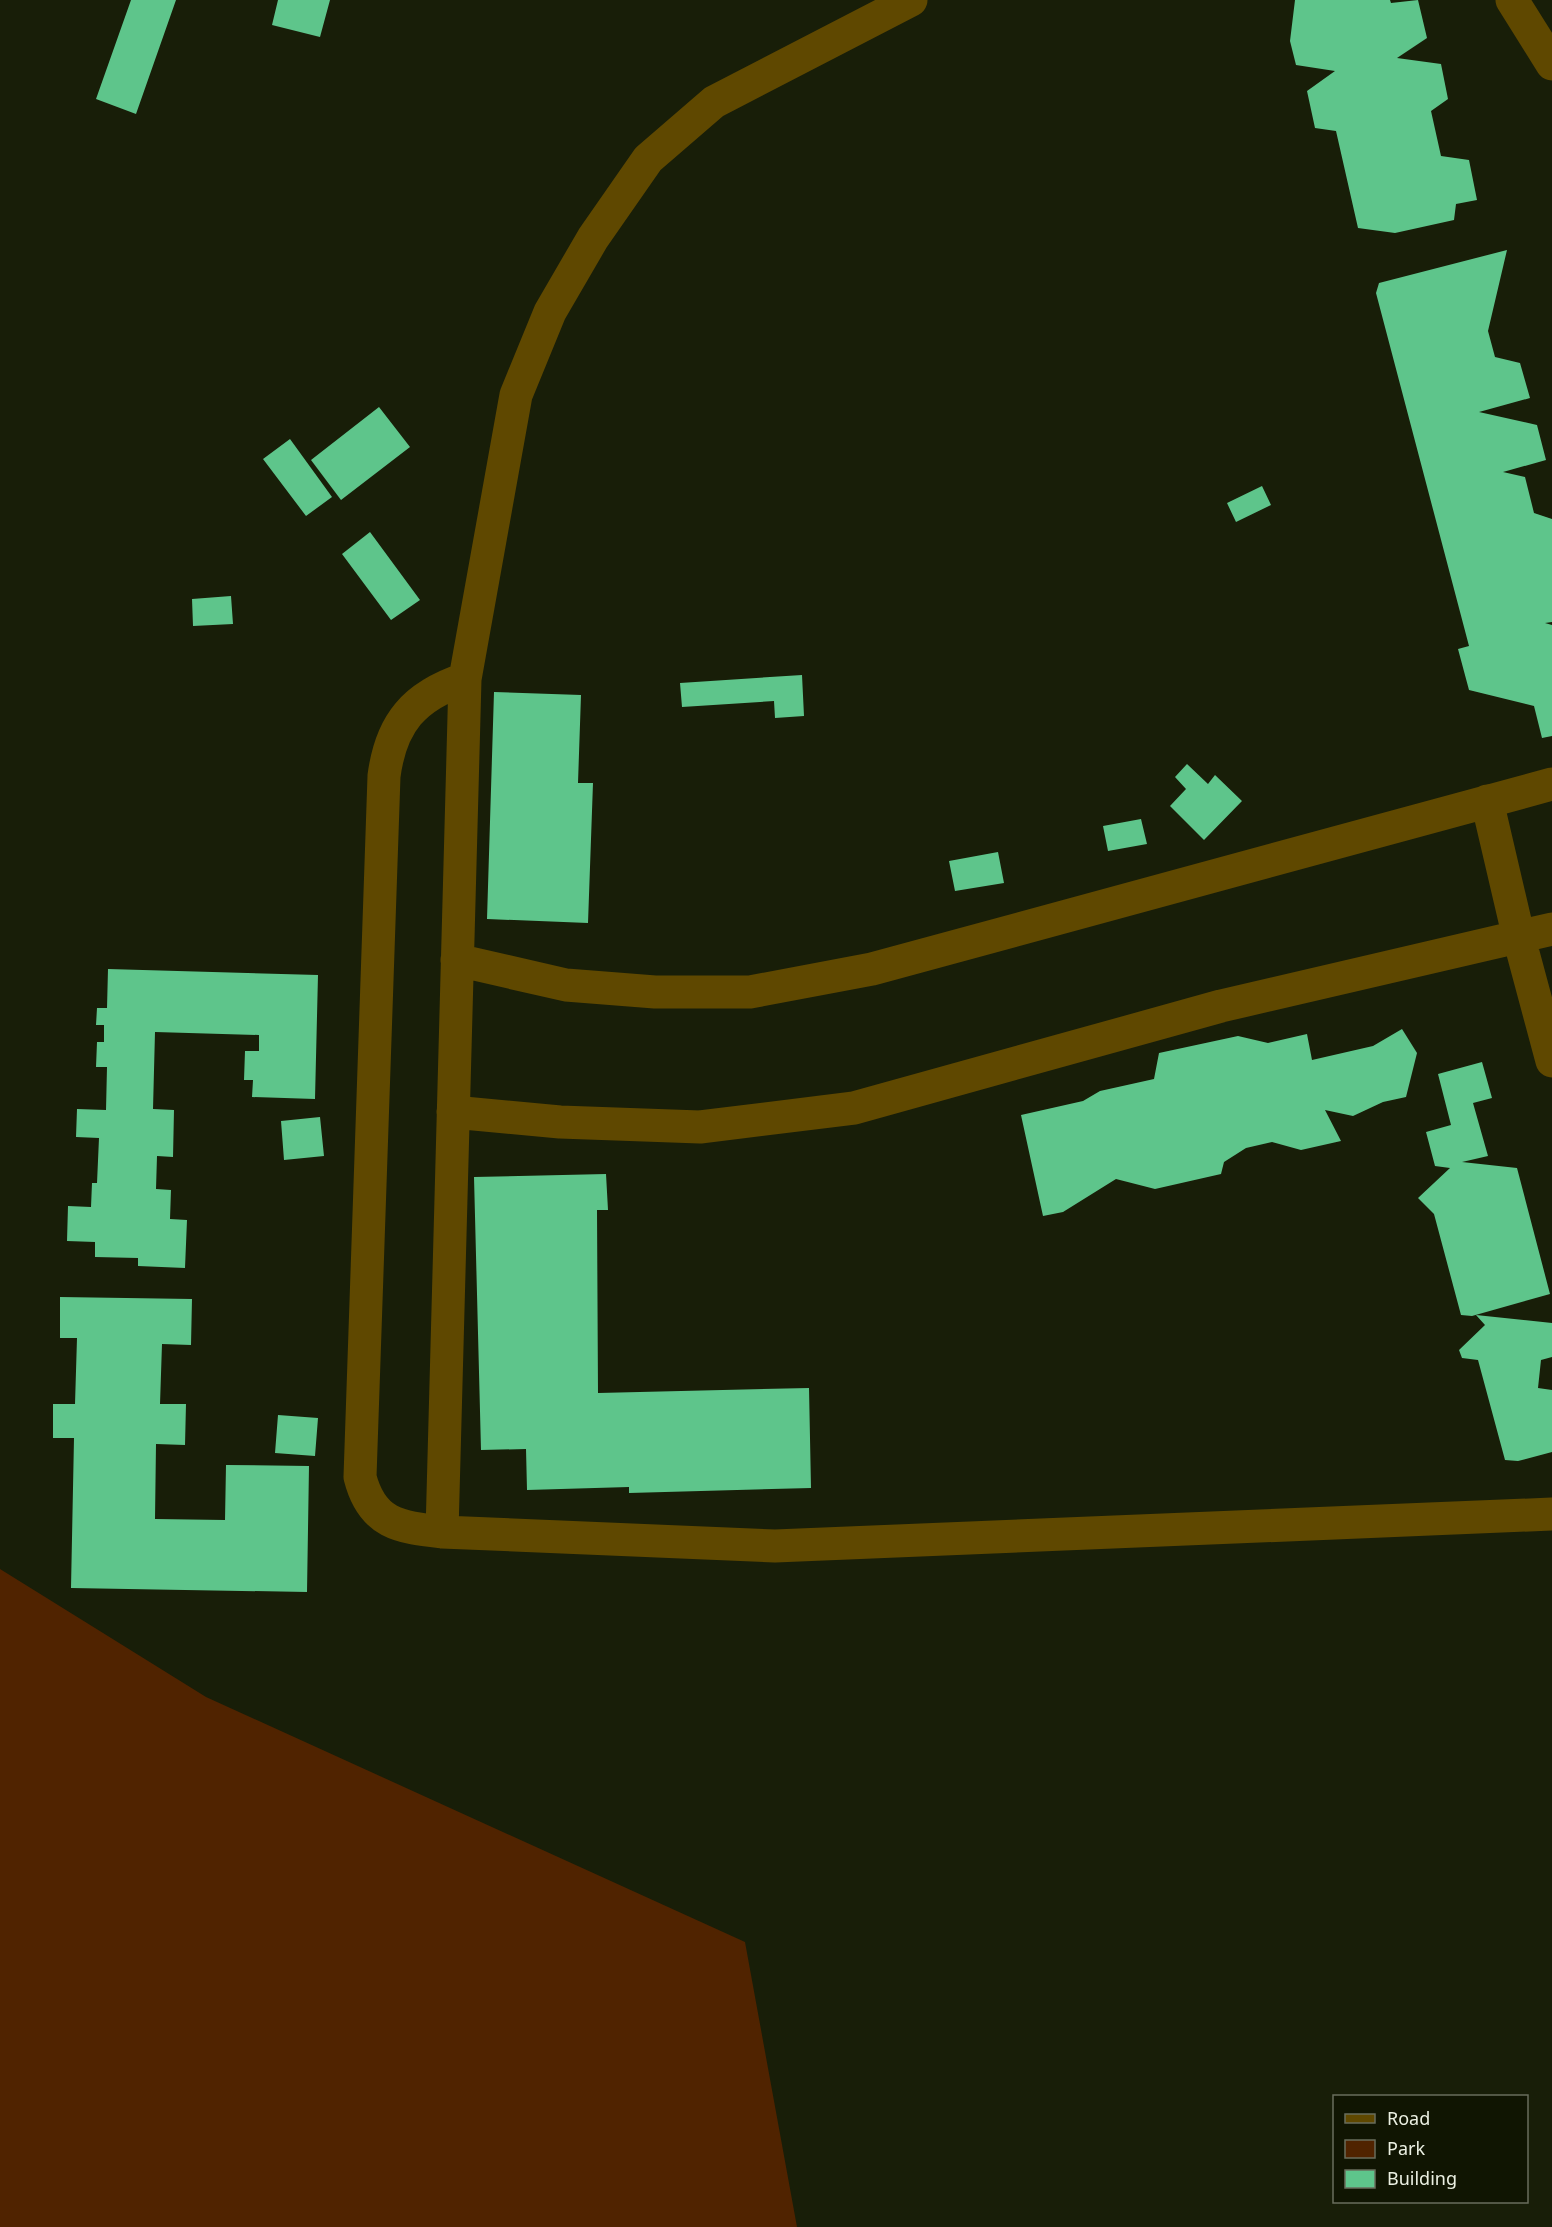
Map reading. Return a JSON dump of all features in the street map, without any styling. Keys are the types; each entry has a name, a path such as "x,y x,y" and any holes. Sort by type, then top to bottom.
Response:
{"street":[{"path":"442,1532 465,679 516,395 550,312 593,238 648,159 714,102 911,0"},
{"path":"1512,0 1552,64"},
{"path":"465,679 443,686 423,698 407,713 395,733 387,754 360,1460 364,1493 373,1508 385,1519 400,1526 442,1532 775,1546 1552,1514"},
{"path":"457,960 566,985 655,992 750,992 872,969 1552,784"},
{"path":"1487,801 1519,938 1552,1061"},
{"path":"453,1112 560,1122 700,1127 855,1108 1221,1006 1552,929"}],"green space":[{"path":"0,1569 206,1697 745,1942 797,2227 0,2227"}],"building":[{"path":"131,0 176,0 136,114 96,99"},
{"path":"278,0 330,0 320,37 272,25"},
{"path":"1295,0 1390,0 1391,3 1418,0 1427,38 1397,58 1441,64 1448,99 1431,111 1441,156 1469,160 1477,200 1456,204 1454,220 1395,233 1358,228 1336,131 1315,128 1307,91 1335,71 1296,65 1290,41"},
{"path":"1507,250 1488,331 1495,357 1520,363 1530,398 1479,412 1537,425 1546,460 1503,472 1525,477 1534,513 1552,519 1552,622 1545,623 1552,625 1552,736 1542,738 1534,706 1469,690 1458,649 1469,646 1376,293 1379,283"},
{"path":"379,407 410,447 341,500 311,460"},
{"path":"290,439 332,497 306,516 263,459"},
{"path":"1262,486 1271,505 1236,522 1227,503"},
{"path":"370,532 420,600 391,620 342,554"},
{"path":"231,596 233,624 193,626 192,599"},
{"path":"802,675 804,716 775,718 774,701 682,707 680,683"},
{"path":"494,692 581,695 578,783 593,783 588,923 487,919"},
{"path":"1187,764 1208,784 1215,775 1242,801 1204,840 1170,806 1186,789 1175,777"},
{"path":"1141,819 1147,844 1108,851 1103,826"},
{"path":"998,852 1004,883 955,891 949,861"},
{"path":"108,969 318,975 315,1099 252,1097 253,1080 244,1080 245,1051 259,1051 259,1035 155,1032 153,1109 174,1110 173,1157 157,1156 156,1189 171,1190 170,1219 187,1220 185,1268 138,1266 138,1258 95,1257 95,1242 67,1241 68,1206 91,1207 92,1183 97,1183 99,1138 76,1137 77,1109 106,1110 107,1067 96,1067 97,1042 104,1042 104,1025 96,1025 97,1008 107,1008"},
{"path":"1402,1029 1417,1053 1406,1097 1383,1102 1353,1116 1325,1110 1341,1141 1301,1150 1272,1142 1246,1148 1224,1162 1221,1174 1155,1189 1116,1179 1063,1212 1043,1216 1021,1115 1083,1101 1100,1091 1154,1079 1159,1053 1238,1036 1268,1043 1307,1034 1312,1060 1373,1046"},
{"path":"1482,1062 1492,1098 1473,1103 1488,1156 1462,1162 1517,1168 1550,1294 1472,1316 1461,1315 1434,1214 1418,1198 1450,1168 1435,1166 1426,1132 1451,1125 1438,1074"},
{"path":"320,1117 324,1156 284,1160 281,1121"},
{"path":"606,1174 608,1210 597,1210 598,1393 809,1388 811,1488 629,1493 629,1487 527,1490 526,1449 481,1450 474,1177"},
{"path":"60,1297 192,1299 191,1345 162,1344 160,1404 186,1404 185,1445 156,1444 155,1519 225,1520 226,1465 309,1466 307,1592 71,1588 74,1438 53,1438 53,1404 75,1404 77,1338 60,1338"},
{"path":"1476,1315 1552,1323 1552,1357 1541,1360 1538,1388 1552,1390 1552,1452 1518,1461 1505,1460 1478,1360 1462,1358 1459,1350 1485,1325"},
{"path":"278,1415 318,1418 315,1456 275,1453"}]}
